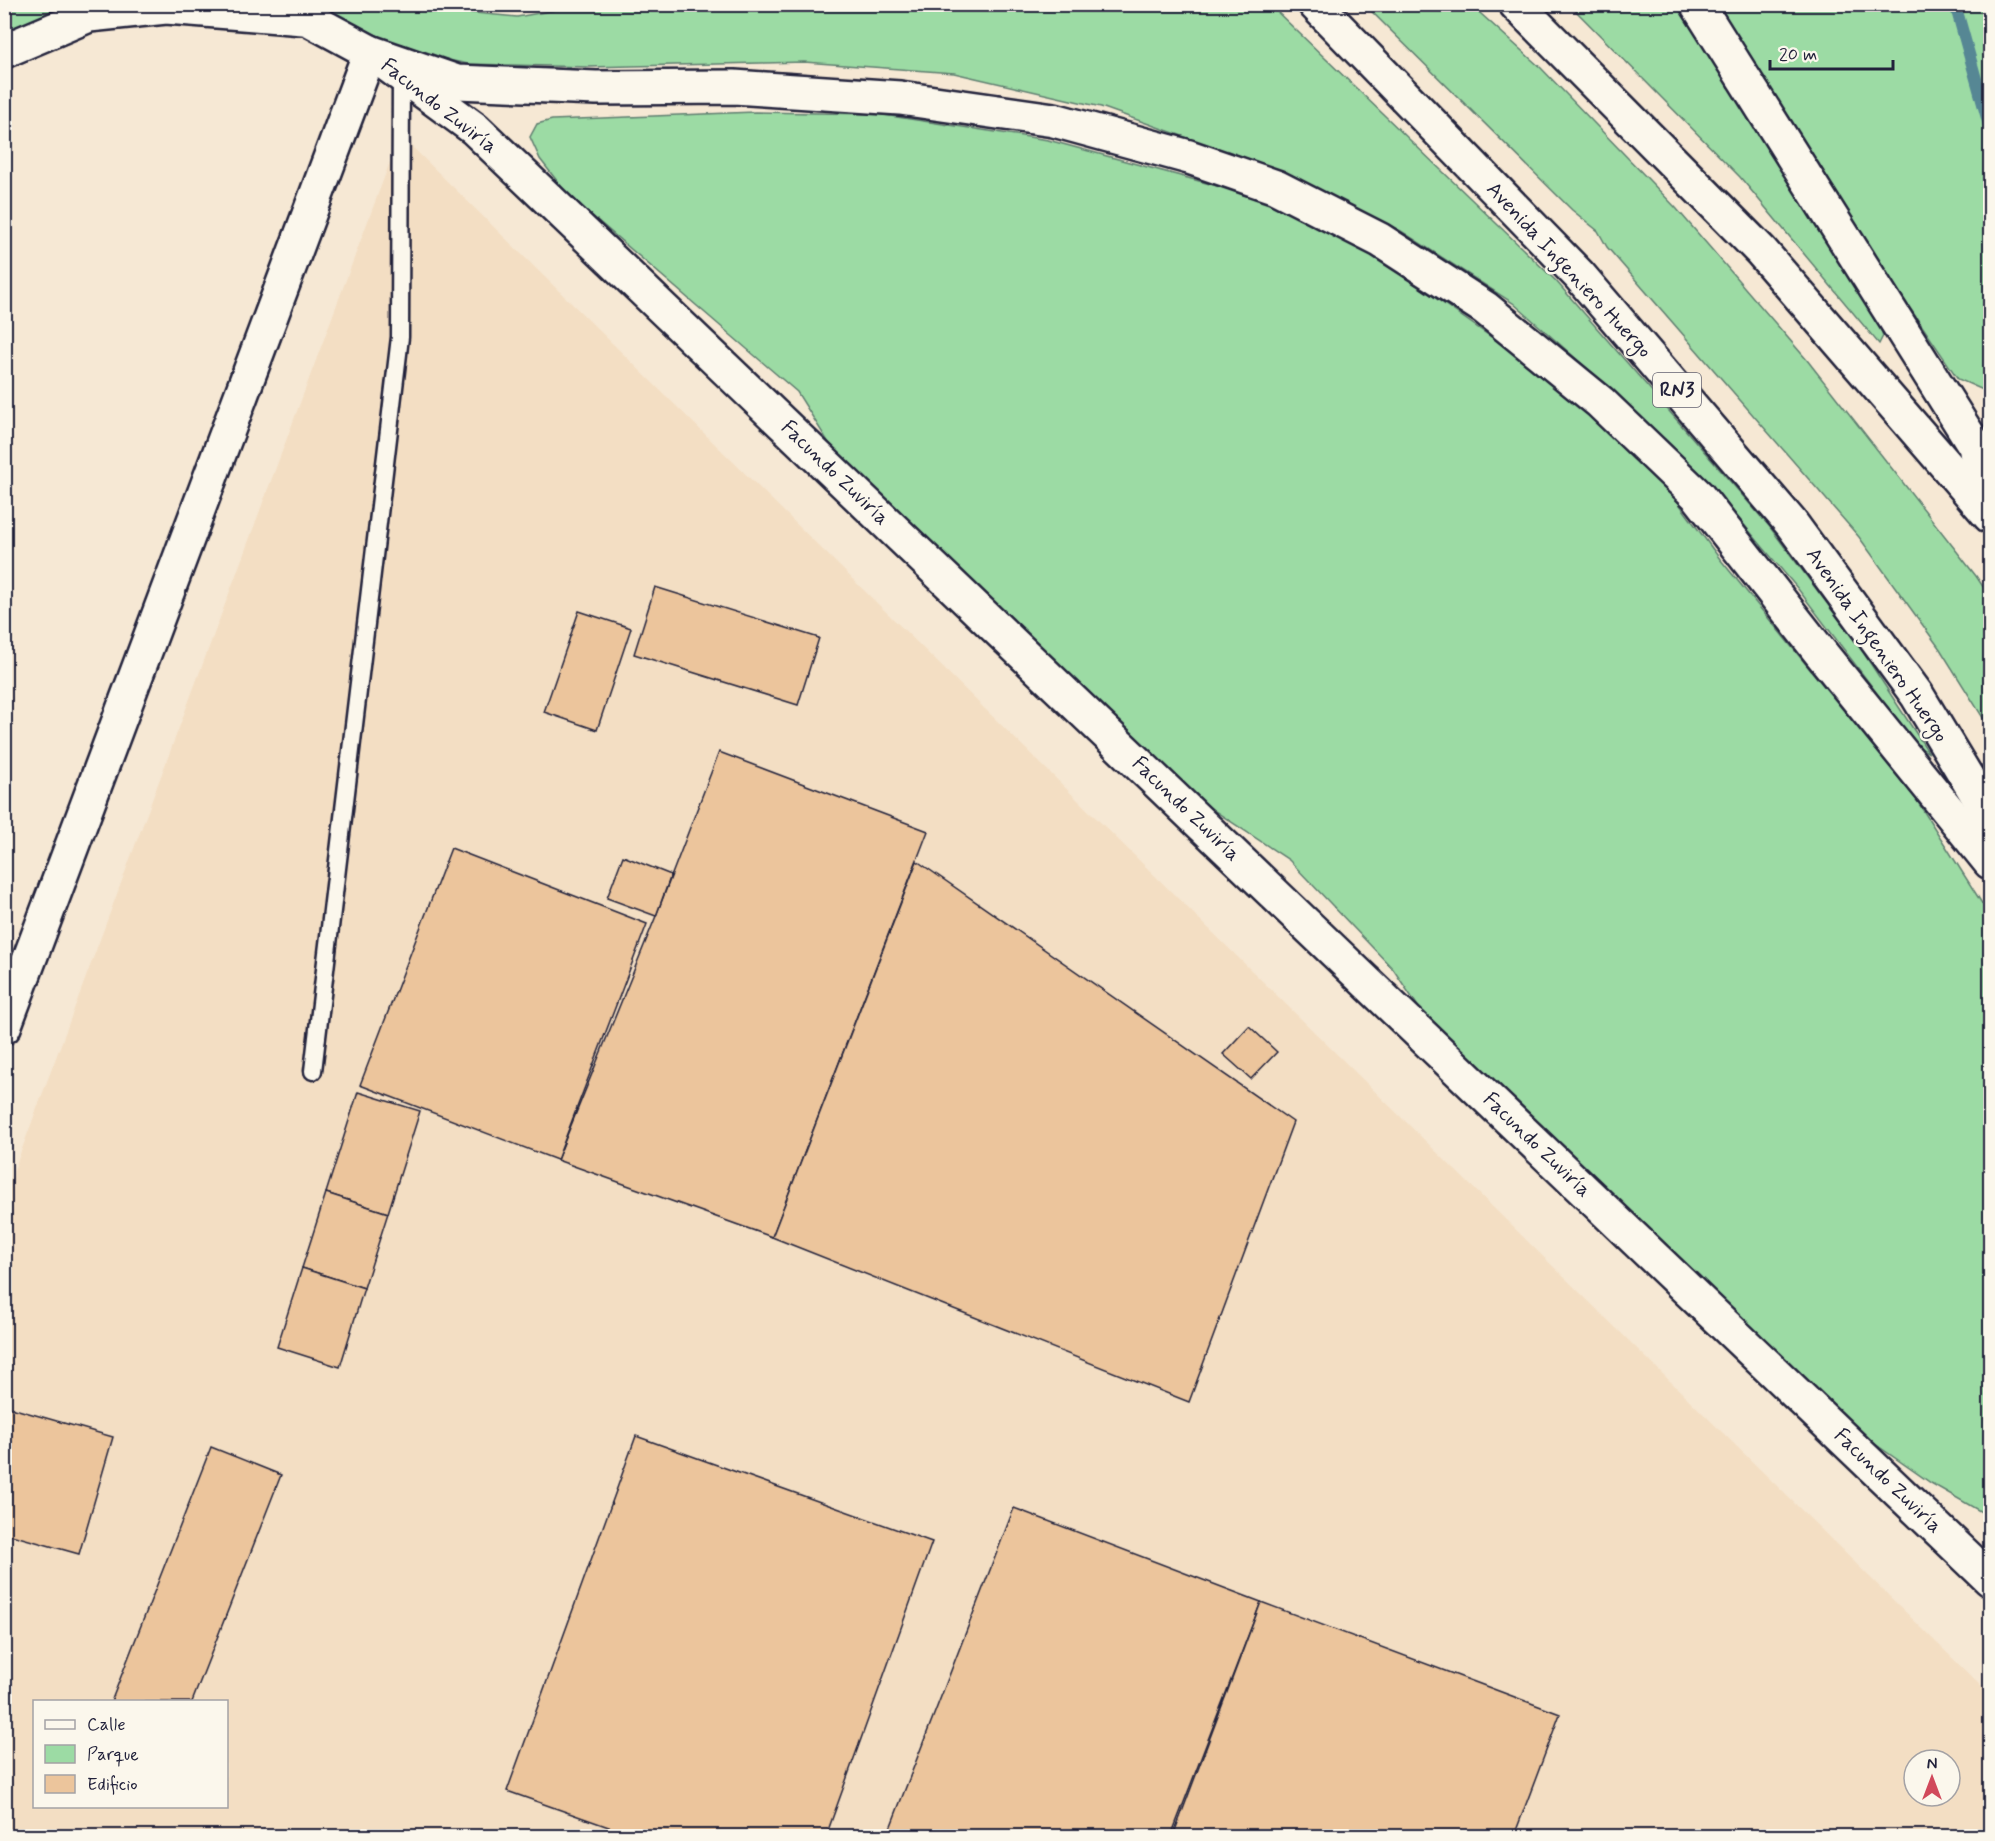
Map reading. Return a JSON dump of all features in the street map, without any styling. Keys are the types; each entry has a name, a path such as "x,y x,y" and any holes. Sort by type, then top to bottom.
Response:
{"main road":[{"name":"Avenida Ingeniero Huergo","path":"1315,4 1579,275 1791,523 1917,695 1990,816"},
{"path":"1516,4 1761,251 1989,511"},
{"path":"1697,4 1974,446 1989,511"},
{"path":"4,51 88,15 166,7 292,11 370,52 458,82 596,88 734,87 900,98 1054,120 1189,157 1276,188 1380,240 1485,308 1600,402 1690,488 1990,862"},
{"path":"4,1027 370,52"},
{"name":"Facundo Zuviría","path":"370,52 475,129 1990,1579"}],"lane":[{"path":"313,1071 400,338 401,75"}],"shaded area":[{"path":"400,135 1990,1695 1990,1836 5,1836 4,1197"}],"green space":[{"path":"5,4 67,5 5,33"},
{"path":"589,4 1270,5 1556,281 1769,526 1859,646 1929,753 1917,746 1798,589 1704,477 1606,385 1513,303 1401,231 1275,169 1101,107 954,73 804,62 589,67 468,64 405,51 356,24 312,5 423,5 433,9 517,17"},
{"path":"1365,5 1471,5 1541,68 1676,208 1807,360 1990,597 1990,729 1940,649 1859,537 1607,247 1598,231 1572,210"},
{"path":"1570,5 1682,5 1877,318 1883,336 1879,344 1740,177"},
{"path":"1712,5 1988,5 1990,17 1990,393 1958,379 1853,224"},
{"path":"755,112 877,114 1048,140 1254,196 1357,243 1551,379 1669,490 1720,559 1916,799 1990,916 1990,1517 1931,1483 1835,1416 1425,1017 1393,969 1289,860 1192,796 832,448 797,392 568,195 540,159 530,137 537,124 552,120"}],"building":[{"path":"655,587 819,638 798,705 634,654"},
{"path":"579,611 631,628 597,730 544,712"},
{"path":"719,752 928,831 772,1237 557,1160 656,916"},
{"path":"451,848 647,924 557,1160 360,1085"},
{"path":"623,856 671,875 656,916 607,898"},
{"path":"917,861 1293,1122 1189,1402 772,1237"},
{"path":"1249,1026 1277,1052 1251,1079 1223,1054"},
{"path":"358,1092 420,1111 388,1213 326,1193"},
{"path":"326,1193 388,1213 364,1288 302,1268"},
{"path":"302,1268 364,1288 340,1367 277,1347"},
{"path":"4,1406 113,1437 79,1554 4,1533"},
{"path":"636,1436 932,1542 826,1836 634,1836 507,1791"},
{"path":"211,1447 281,1475 193,1700 112,1700"},
{"path":"1014,1508 1261,1602 1171,1836 887,1836"},
{"path":"1261,1602 1560,1714 1514,1836 1173,1836"}],"waterway":[{"path":"1955,4 1990,129"}]}
